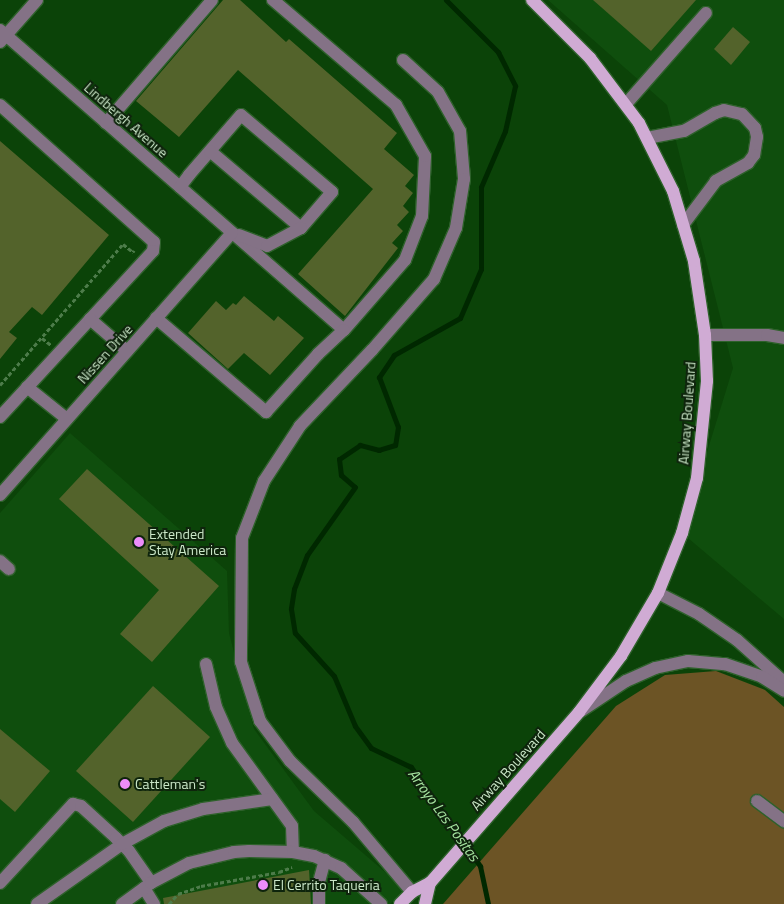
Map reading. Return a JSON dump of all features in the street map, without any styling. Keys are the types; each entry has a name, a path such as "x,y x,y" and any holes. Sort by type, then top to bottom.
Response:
{"main road":[{"name":"Airway Boulevard","path":"400,904 412,892 430,883 579,712 621,656 658,593 682,533 697,478 707,381 705,335 694,261 672,191 640,123 590,58 532,0"},
{"name":"Airway Boulevard","path":"425,904 430,883"}],"street":[{"path":"2,36 38,0"},
{"path":"106,123 212,0"},
{"path":"156,318 266,412 318,354 344,330 405,260 422,216 425,156 396,105 273,0"},
{"path":"626,104 706,13"},
{"name":"Lindbergh Avenue","path":"2,36 106,123 344,330"},
{"path":"403,60 438,92 460,131 464,179 456,228 434,279 372,350 300,426 264,481 242,538 241,662 260,721 265,728 290,761 353,822 412,892"},
{"path":"0,105 154,242 152,251 0,417"},
{"path":"647,138 684,131 724,110 742,114 755,128 758,137 754,156 748,163 716,181 683,225"},
{"path":"180,187 241,115 332,192 301,228 267,246 232,233"},
{"path":"210,150 301,228"},
{"name":"Nissen Drive","path":"0,495 232,233"},
{"path":"90,319 127,351"},
{"path":"705,335 767,335 784,338"},
{"path":"27,388 67,419"},
{"path":"658,593 699,614 722,630 784,682"},
{"path":"579,712 626,680 654,668 688,661 725,664 762,677 784,691"},
{"path":"206,664 216,707 232,743 292,826 293,852"},
{"path":"38,904 122,844 164,821 203,809 272,799"},
{"path":"757,802 784,821"},
{"path":"0,883 72,804 81,806 122,844 147,886 154,904"},
{"path":"122,904 147,886 189,864 215,856 242,852 293,852 325,860 352,877 381,904"},
{"path":"319,904 319,882 325,860"}],"path":[{"path":"0,385 123,244 132,252 139,244"},
{"path":"169,904 178,894 201,886 279,872 290,866 300,867"}],"shaded area":[{"path":"548,0 784,0 784,619 682,533 733,368 667,105"},
{"path":"70,433 227,571 229,633 254,729 314,811 406,890 390,904 0,904 0,513"},
{"path":"716,671 765,690 784,707 784,904 443,904 616,706 665,675"}],"building":[{"path":"223,0 240,0 286,42 289,39 397,133 384,149 414,175 405,186 413,193 403,206 409,212 397,225 403,231 392,243 398,248 345,316 298,274 373,189 238,70 179,137 136,101"},
{"path":"593,0 696,0 651,51"},
{"path":"733,27 750,42 731,65 714,49"},
{"path":"0,141 109,235 42,315 32,307 9,332 17,338 0,359"},
{"path":"244,296 274,321 278,316 304,338 270,375 244,353 228,369 188,333 216,301 226,310 233,303 236,305"},
{"name":"Extended Stay America","path":"87,469 219,586 152,662 120,634 159,590 59,499"},
{"path":"153,686 210,737 133,822 76,771"},
{"path":"0,729 50,771 15,812 0,799"},
{"path":"309,870 311,904 164,904 163,898"}],"waterway":[{"name":"Arroyo Las Positas","path":"446,0 498,52 515,86 505,131 481,187 481,269 460,318 394,355 379,377 398,427 395,445 379,450 360,445 339,459 341,475 355,487 307,555 294,589 291,609 295,633 334,676 355,726 371,748 411,767 480,866 488,904"}],"place":[{"name":"Extended Stay America","path":"139,542"},
{"name":"Cattleman's","path":"125,784"},
{"name":"El Cerrito Taqueria","path":"263,885"}]}
